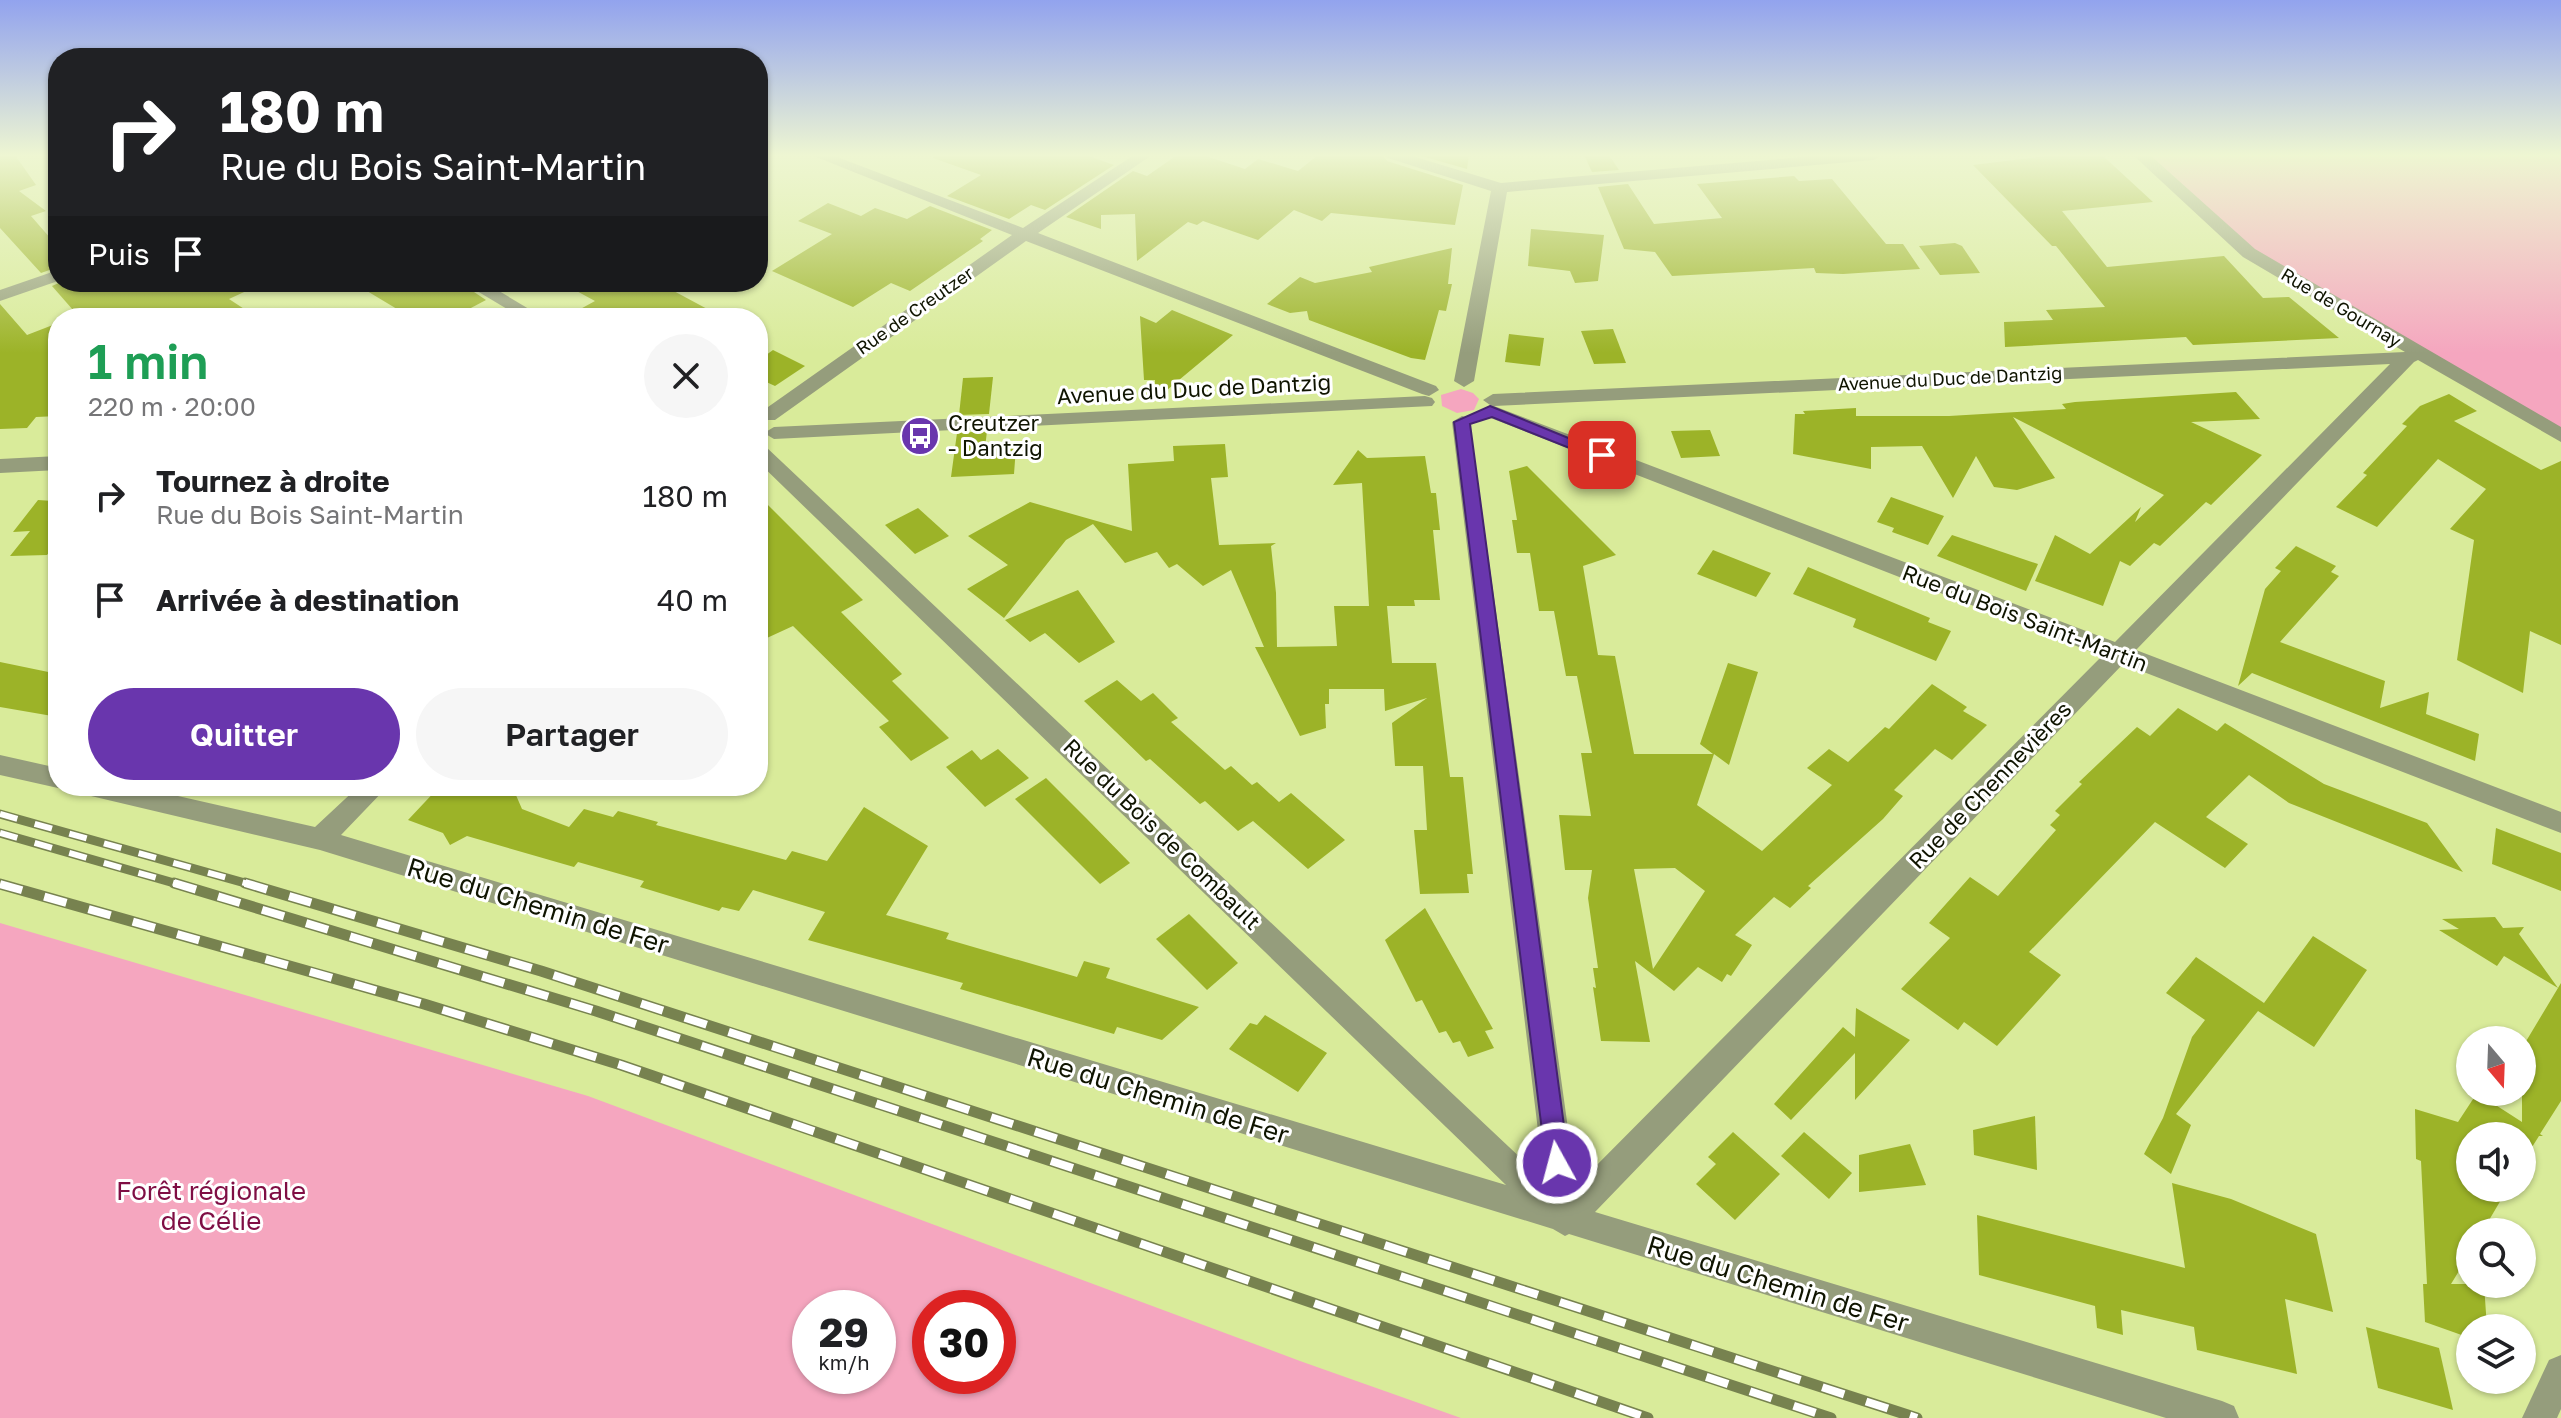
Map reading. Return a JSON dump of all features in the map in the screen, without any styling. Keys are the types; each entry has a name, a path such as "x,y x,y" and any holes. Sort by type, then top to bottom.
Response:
{"street":[{"path":"992,221 1427,396 1438,416 1462,422 1484,416 1491,405 1484,389 1464,381 1445,382 1427,396"},
{"name":"Rue de Creutzer","path":"768,428 1044,221"},
{"path":"1464,381 1494,221"},
{"name":"Rue de Gournay","path":"2214,221 2249,253 2413,356 2561,436"},
{"path":"0,296 48,279"},
{"path":"489,292 517,308"},
{"name":"Avenue du Duc de Dantzig","path":"1491,405 2413,356"},
{"name":"Rue de Chennevières","path":"1565,1220 2413,356"},
{"name":"Avenue du Duc de Dantzig","path":"768,432 1427,396"},
{"name":"Rue du Bois Saint-Martin","path":"1491,405 2118,654 2561,823"},
{"path":"1462,422 1565,1220"},
{"name":"Rue du Bois de Combault","path":"768,437 1565,1220"},
{"path":"0,466 48,464"},
{"path":"0,765 48,776"},
{"name":"Rue du Chemin de Fer","path":"134,796 320,839 2222,1418"},
{"path":"320,839 365,796"},
{"path":"2539,1418 2561,1372"}],"green space":[{"path":"2221,221 2561,221 2561,428 2251,248"},
{"path":"1461,389 1479,399 1474,410 1457,413 1442,406 1441,395"},
{"name":"Forêt régionale de Célie","path":"0,923 588,1096 1461,1418 0,1418"}],"building":[{"path":"0,221 36,221 48,236 48,271 41,273 0,228"},
{"path":"798,221 969,221 992,230 980,239 983,241 910,291 891,283 853,307 772,271 832,234"},
{"path":"1078,221 1101,221 1101,229"},
{"path":"1135,221 1203,221 1197,225 1188,222 1137,261"},
{"path":"1204,221 1281,221 1258,240"},
{"path":"1415,221 1456,221 1455,225"},
{"path":"1612,221 1652,221 1654,224 1686,221 1867,221 1886,244 1903,244 1920,269 1843,274 1816,273 1814,268 1672,276 1655,252 1624,249"},
{"path":"2028,221 2070,221 2107,267 2224,256 2263,298 2289,297 2339,338 2193,345 2186,337 2005,347 2004,322 2053,320 2046,310 2105,307 2056,246 2052,246"},
{"path":"1531,229 1604,235 1598,281 1575,283 1570,271 1528,266"},
{"path":"1955,243 1962,246 1980,273 1940,275 1919,246"},
{"path":"1452,248 1448,284 1452,284 1446,311 1439,310 1425,360 1411,358 1309,320 1307,311 1290,313 1267,304 1300,277 1315,283 1372,272 1369,267"},
{"path":"57,292 244,292 229,299 243,308 71,308"},
{"path":"369,292 474,292 486,300 471,308 395,308"},
{"path":"578,292 676,292 705,308 582,308 595,301"},
{"path":"0,304 27,335 48,327 48,416 36,417 27,428 0,429"},
{"path":"1172,310 1233,335 1155,400 1155,380 1144,380 1140,316 1156,323"},
{"path":"1613,329 1626,363 1594,364 1581,331"},
{"path":"1509,334 1544,338 1540,366 1505,362"},
{"path":"773,350 805,366 775,386 768,383 768,354"},
{"path":"993,377 989,414 959,415 963,378"},
{"path":"2236,392 2260,419 2191,422 2262,455 2211,505 2206,502 2160,546 2154,543 2130,566 2120,561 2103,606 2035,581 2055,535 2090,554 2141,507 2135,522 2164,495 2013,417 2055,478 2017,490 1994,487 1976,456 1953,498 1922,446 1871,447 1871,469 1793,454 1795,414 1805,414 1803,411 1856,408 1856,416 1949,416 2066,409 2062,404 2075,402"},
{"path":"2449,394 2477,411 2454,421 2541,470 2561,461 2561,645 2530,631 2523,693 2457,660 2474,540 2450,529 2486,489 2438,459 2377,527 2336,507 2367,475 2363,473 2407,426 2402,424 2420,406"},
{"path":"1710,430 1720,456 1681,458 1671,431"},
{"path":"987,431 985,448 1016,447 1014,474 951,477 957,433"},
{"path":"1225,444 1228,477 1211,478 1219,545 1276,543 1271,546 1277,647 1337,646 1334,606 1369,606 1362,483 1333,485 1358,450 1367,458 1425,456 1431,493 1436,493 1440,530 1433,530 1440,600 1414,600 1415,606 1387,606 1392,663 1436,663 1450,777 1463,777 1473,874 1467,874 1469,893 1420,894 1414,830 1427,830 1423,766 1395,766 1392,723 1427,698 1385,711 1384,689 1329,689 1329,704 1325,704 1326,728 1300,736 1255,647 1264,647 1231,570 1203,586 1177,564 1169,568 1157,552 1125,563 1093,524 1066,540 1004,618 967,589 1008,565 968,536 1030,502 1132,531 1128,464 1174,461 1173,446"},
{"path":"1527,466 1616,555 1583,566 1598,655 1615,656 1634,754 1713,754 1700,744 1728,663 1758,672 1729,765 1714,754 1697,805 1762,851 1832,785 1807,768 1829,749 1848,762 1885,727 1889,729 1932,684 1967,707 1963,711 1987,725 1952,760 1935,749 1894,790 1903,796 1883,819 1808,886 1811,888 1790,908 1774,897 1735,935 1752,945 1731,976 1727,974 1722,982 1698,967 1674,991 1635,961 1650,1042 1601,1041 1593,987 1596,988 1593,968 1598,968 1588,898 1592,870 1565,870 1559,815 1591,816 1581,753 1592,753 1577,676 1566,676 1554,611 1539,611 1530,553 1517,553 1512,520 1517,520 1509,471","holes":["1675,868 1705,891 1653,969 1634,869"]},
{"path":"1891,497 1944,516 1928,545 1892,532 1894,528 1877,522"},
{"path":"38,500 48,501 48,554 10,556 30,531 13,532"},
{"path":"768,505 863,600 841,612 902,674 892,681 949,738 911,761 879,727 889,721 793,626 768,637"},
{"path":"918,508 949,536 915,554 885,525"},
{"path":"1952,535 2038,564 2026,591 1937,556"},
{"path":"2296,546 2336,566 2331,572 2339,576 2280,642 2385,681 2380,708 2429,692 2426,714 2479,734 2475,761 2252,673 2238,686 2265,589 2281,571 2275,568"},
{"path":"1713,550 1771,573 1756,597 1697,574"},
{"path":"1808,567 1930,618 1928,622 1951,631 1936,661 1853,627 1856,619 1793,594"},
{"path":"1078,590 1115,642 1079,663 1045,633 1030,642 1005,620"},
{"path":"0,662 48,672 48,715 0,707"},
{"path":"1117,680 1141,701 1153,693 1178,718 1171,722 1225,770 1231,766 1252,785 1257,782 1279,802 1291,793 1345,840 1308,869 1253,821 1238,831 1205,801 1200,804 1150,759 1146,761 1084,701"},
{"path":"2178,708 2217,731 2225,723 2324,784 2427,823 2463,872 2289,803 2249,775 2206,817 2248,844 2225,868 2155,822 2029,952 2061,975 1997,1046 1964,1022 1958,1030 1901,989 1950,938 1929,923 1970,877 1998,896 2056,830 2050,825 2060,815 2055,811 2082,784 2079,782 2137,727 2150,736"},
{"path":"998,749 1029,778 985,807 946,767 972,750 981,760"},
{"path":"1046,778 1130,863 1100,884 1015,799"},
{"path":"431,796 516,796 522,809 569,827 584,809 613,817 618,811 658,822 656,825 786,860 792,851 827,861 864,807 928,846 886,915 949,933 946,939 1077,977 1084,961 1110,968 1106,978 1199,1007 1162,1040 1117,1027 1114,1034 960,989 963,983 808,940 825,912 753,890 739,911 722,907 719,911 640,887 644,881 578,862 574,867 467,836 450,845 443,833 408,820"},
{"path":"2496,828 2561,853 2561,891 2492,864"},
{"path":"1425,908 1493,1029 1485,1031 1494,1048 1468,1057 1460,1041 1453,1043 1446,1031 1439,1033 1422,1000 1416,1002 1385,940"},
{"path":"1189,914 1238,963 1207,990 1156,939"},
{"path":"2495,917 2503,928 2524,927 2519,934 2558,988 2504,956 2497,966 2439,930 2459,929 2442,919"},
{"path":"2313,936 2367,970 2314,1047 2258,1011 2176,1114 2191,1125 2171,1174 2144,1154 2163,1118 2192,1037 2205,1020 2166,993 2196,957 2264,1003"},
{"path":"2561,983 2561,1101 2540,1134 2543,1136 2536,1141 2536,1122 2522,1122 2522,1106 2536,1106 2535,1026"},
{"path":"1856,1008 1910,1040 1855,1100 1855,1053 1791,1120 1774,1104 1843,1027 1855,1037"},
{"path":"1265,1015 1327,1053 1298,1092 1229,1049 1250,1023 1257,1025"},
{"path":"2468,1106 2497,1106 2522,1122 2458,1122"},
{"path":"2415,1109 2458,1122 2456,1202 2500,1202 2490,1218 2456,1218 2456,1276 2451,1284 2456,1284 2456,1298 2485,1298 2486,1314 2456,1314 2456,1333 2425,1322 2423,1284 2427,1284 2421,1161 2416,1159"},
{"path":"2035,1116 2037,1170 1974,1155 1973,1130"},
{"path":"1733,1132 1780,1174 1735,1220 1696,1184 1716,1164 1708,1157"},
{"path":"1804,1132 1852,1173 1829,1199 1781,1156"},
{"path":"1910,1144 1926,1185 1859,1192 1859,1155"},
{"path":"2172,1183 2231,1199 2316,1234 2333,1312 2285,1299 2297,1374 2197,1350 2194,1327 2121,1310 2123,1335 2097,1328 2095,1306 1979,1275 1977,1215 2185,1268"},
{"path":"2366,1327 2439,1348 2453,1410 2378,1388"}],"railway":[{"path":"0,814 247,884"},
{"path":"0,833 181,885"},
{"path":"174,883 596,1011 1831,1418"},
{"path":"0,884 424,1004 621,1065 1648,1418"},
{"path":"247,884 252,885"},
{"path":"247,884 541,971 1917,1418"}],"place":[{"name":"Creutzer - Dantzig","path":"920,436"}],"route":[{"path":"1557,1163 1462,422 1472,421 1490,411 1602,455"}]}
